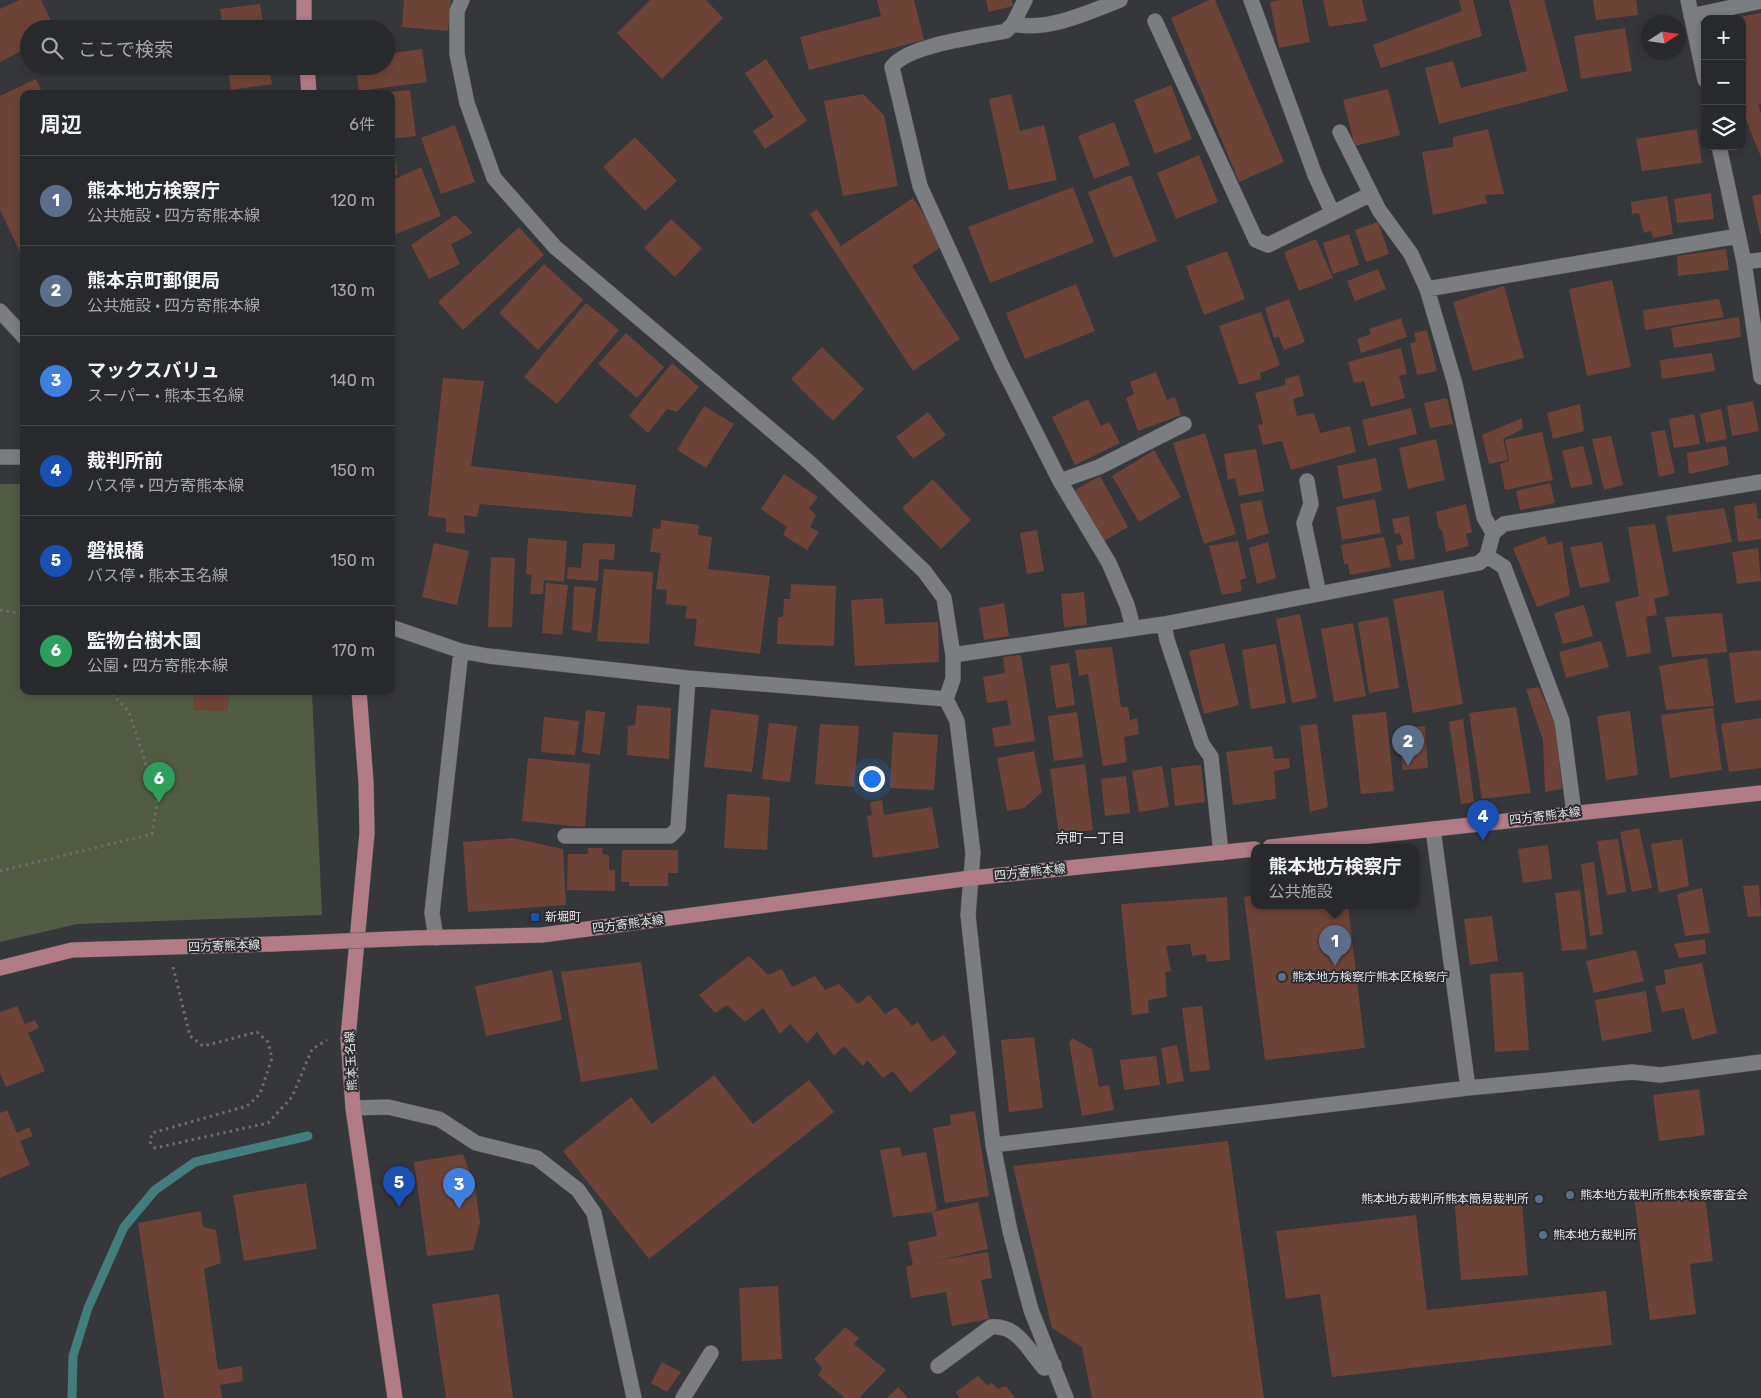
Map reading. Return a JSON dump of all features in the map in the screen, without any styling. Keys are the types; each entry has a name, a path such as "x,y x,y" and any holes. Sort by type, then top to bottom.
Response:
{"main road":[{"path":"304,0 304,20"},
{"path":"308,75 309,90"},
{"name":"熊本玉名線","path":"359,695 366,782 366,833 348,1038 353,1108 395,1398"},
{"name":"四方寄熊本線","path":"1297,844 1761,794"},
{"name":"四方寄熊本線","path":"0,968 72,950 542,935 971,878 1251,849"}],"street":[{"path":"462,0 457,11 457,54 466,103 494,178 555,247 810,464 924,571 944,598 953,655 953,680 946,699 957,721 973,853 968,915 993,1145 1010,1231 1031,1310 1066,1398"},
{"path":"1025,0 1013,24 1006,31 921,50 897,60 892,68 920,186 972,304 1060,481 1109,563 1127,604 1132,627"},
{"path":"1013,24 1025,27 1080,17 1120,0"},
{"path":"1251,0 1315,175 1332,212"},
{"path":"1688,0 1701,62"},
{"path":"1691,16 1761,0"},
{"path":"1155,22 1256,240 1268,245 1371,194"},
{"path":"1340,132 1379,210 1411,254 1427,289 1455,384 1484,517 1494,533"},
{"path":"1720,150 1744,262 1761,376"},
{"path":"1427,289 1738,236"},
{"path":"1744,262 1761,260"},
{"path":"0,311 20,333"},
{"path":"1060,481 1099,467 1184,424"},
{"path":"0,457 20,458"},
{"path":"1307,481 1311,504 1304,523 1319,594"},
{"path":"953,655 1132,627 1164,624 1479,562 1487,556 1494,533 1504,524 1761,482"},
{"path":"1487,556 1504,567 1562,721 1574,813"},
{"path":"1164,624 1167,640 1202,744 1211,757 1221,853"},
{"path":"395,628 461,651 688,678 946,699"},
{"path":"436,938 432,913 461,651"},
{"path":"565,836 670,836 678,828 688,678"},
{"path":"1433,829 1468,1088"},
{"path":"993,1145 1468,1088 1632,1072 1660,1075 1761,1062"},
{"path":"353,1108 388,1107 439,1119 476,1142 537,1158 578,1190 594,1213 634,1398"},
{"path":"938,1366 991,1327 999,1326 1014,1331 1044,1368 1054,1365"},
{"path":"682,1398 711,1353"}],"path":[{"path":"0,610 20,613"},
{"path":"0,871 152,834 156,804 144,758 130,712 114,695"},
{"path":"168,947 190,1036 203,1046 257,1032 268,1042 272,1058 260,1094 247,1106 152,1133 150,1142 155,1148 268,1123 292,1097 312,1049 331,1038 348,1038"}],"green space":[{"path":"0,484 20,484 20,695 312,695 322,915 77,924 0,942"}],"building":[{"path":"19,0 41,0 51,20 20,20 20,52 0,62 0,9"},
{"path":"404,0 451,0 448,31 402,27"},
{"path":"650,0 706,0 723,18 662,79 617,33"},
{"path":"877,0 914,0 924,40 809,70 800,37 881,16"},
{"path":"986,0 1012,0 1013,6 989,12"},
{"path":"1209,0 1215,0 1284,162 1239,182 1171,18"},
{"path":"1302,0 1310,42 1279,48 1270,2"},
{"path":"1323,0 1362,0 1367,21 1329,27"},
{"path":"1459,0 1473,0 1482,36 1381,68 1373,45 1462,11"},
{"path":"1509,0 1544,0 1568,91 1439,124 1425,68 1453,61 1461,88 1527,71"},
{"path":"1593,0 1636,0 1638,15 1596,20"},
{"path":"260,4 263,20 222,20 220,9"},
{"path":"1761,13 1761,104 1758,105 1761,113 1761,157 1746,120 1746,16"},
{"path":"1625,28 1632,71 1581,79 1574,36"},
{"path":"422,49 427,82 359,90 357,75 395,75 395,53"},
{"path":"766,59 807,121 765,149 753,131 774,117 745,73"},
{"path":"229,75 270,75 272,84 231,90"},
{"path":"36,79 41,90 20,90 20,252 0,210 0,96"},
{"path":"1171,85 1192,139 1155,154 1134,100"},
{"path":"1388,89 1400,135 1355,146 1343,100"},
{"path":"410,90 416,136 395,139 395,92"},
{"path":"863,94 884,115 898,186 843,196 824,101"},
{"path":"1011,94 1020,131 1044,125 1057,180 1009,190 989,99"},
{"path":"1114,122 1130,165 1094,179 1078,136"},
{"path":"455,125 475,182 441,194 421,138"},
{"path":"1488,129 1504,194 1485,195 1487,203 1433,215 1422,152 1453,147 1453,137"},
{"path":"1697,129 1702,163 1642,171 1636,139"},
{"path":"635,137 677,181 645,211 603,167"},
{"path":"1199,155 1218,202 1176,219 1157,173"},
{"path":"395,157 398,175 395,175"},
{"path":"421,167 441,216 396,234 395,179"},
{"path":"1131,175 1157,241 1114,258 1088,192"},
{"path":"1073,187 1094,242 990,283 968,227"},
{"path":"1711,193 1714,219 1677,223 1674,199"},
{"path":"1761,194 1761,234 1760,234 1752,196"},
{"path":"1667,196 1673,234 1653,238 1651,231 1644,233 1639,213 1632,214 1631,202"},
{"path":"913,198 944,245 912,266 960,339 913,371 810,214 817,209 841,246"},
{"path":"455,215 473,233 451,244 460,264 429,279 411,245"},
{"path":"671,219 702,248 675,277 644,248"},
{"path":"1378,222 1389,254 1366,262 1355,230"},
{"path":"519,227 544,255 463,330 438,302"},
{"path":"1349,234 1359,265 1333,274 1323,243"},
{"path":"1316,239 1333,278 1299,291 1284,252"},
{"path":"1726,249 1729,270 1678,276 1677,256"},
{"path":"1227,251 1245,299 1204,315 1186,266"},
{"path":"544,264 583,300 538,350 499,313"},
{"path":"1378,269 1386,289 1355,301 1347,281"},
{"path":"1612,280 1631,367 1587,376 1569,289"},
{"path":"1076,284 1095,331 1025,359 1006,313"},
{"path":"1504,286 1524,358 1473,371 1453,302"},
{"path":"1289,299 1305,342 1284,350 1279,337 1274,338 1265,308"},
{"path":"1719,299 1724,317 1645,330 1643,310"},
{"path":"586,303 619,330 557,404 524,377"},
{"path":"1261,312 1280,365 1260,373 1261,379 1239,385 1219,326"},
{"path":"1739,317 1741,337 1674,348 1671,328"},
{"path":"1401,318 1407,337 1361,353 1357,339 1371,334 1369,329"},
{"path":"1427,330 1437,371 1417,375 1410,343 1416,342 1414,333"},
{"path":"626,333 664,367 637,398 598,364"},
{"path":"822,347 864,389 833,421 791,379"},
{"path":"1401,348 1407,374 1399,376 1405,398 1371,407 1364,381 1354,383 1348,362"},
{"path":"1712,353 1715,371 1662,379 1660,360"},
{"path":"672,363 699,387 677,412 667,409 648,433 629,416"},
{"path":"1156,372 1167,400 1175,397 1181,415 1138,431 1126,398 1134,394 1130,382"},
{"path":"1299,375 1304,396 1293,399 1297,416 1314,413 1320,433 1350,426 1356,452 1291,470 1282,441 1263,445 1258,425 1263,424 1255,393 1285,385 1285,379"},
{"path":"443,378 484,381 471,466 636,485 632,517 480,504 477,517 464,515 465,534 446,532 446,518 428,516"},
{"path":"1447,398 1453,424 1430,428 1424,403"},
{"path":"1088,399 1101,426 1109,422 1120,443 1075,465 1052,417"},
{"path":"1753,401 1759,431 1732,436 1727,406"},
{"path":"1580,404 1584,431 1553,439 1547,413"},
{"path":"704,406 734,424 706,468 677,450"},
{"path":"1411,408 1417,434 1368,446 1362,420"},
{"path":"1721,409 1727,439 1706,443 1700,414"},
{"path":"928,412 946,435 913,459 896,437"},
{"path":"1694,414 1700,444 1674,448 1669,419"},
{"path":"1522,418 1523,429 1503,439 1508,460 1489,464 1482,435"},
{"path":"1665,430 1675,473 1659,477 1651,432"},
{"path":"1542,432 1553,480 1505,490 1500,464 1509,461 1505,440"},
{"path":"1205,433 1236,534 1204,544 1173,443"},
{"path":"1611,436 1623,485 1604,490 1592,439"},
{"path":"1436,439 1445,480 1408,489 1399,448"},
{"path":"1583,446 1593,484 1571,488 1562,451"},
{"path":"1726,446 1729,465 1689,474 1687,453"},
{"path":"1256,449 1264,491 1239,496 1235,478 1228,480 1224,454"},
{"path":"1154,450 1181,497 1139,522 1112,476"},
{"path":"1376,458 1382,491 1343,499 1337,466"},
{"path":"784,474 818,497 809,508 816,515 810,527 819,532 807,550 783,535 787,527 761,509"},
{"path":"1100,476 1128,527 1104,541 1075,490"},
{"path":"933,479 971,520 941,549 902,508"},
{"path":"1550,483 1555,503 1520,510 1516,491"},
{"path":"1375,499 1381,533 1342,540 1336,507"},
{"path":"1261,500 1269,533 1247,540 1240,504"},
{"path":"1756,503 1758,519 1761,519 1761,539 1738,542 1734,506"},
{"path":"1466,504 1472,532 1466,534 1469,546 1446,552 1436,512"},
{"path":"1724,508 1732,542 1673,552 1666,516"},
{"path":"1409,516 1415,559 1399,561 1396,546 1403,544 1400,533 1395,534 1392,519"},
{"path":"661,520 699,525 698,535 712,537 708,569 770,576 760,654 694,646 697,619 685,618 687,606 666,604 667,590 656,589 661,553 650,552 653,528 660,529"},
{"path":"1655,524 1669,595 1654,599 1657,615 1646,617 1651,653 1627,657 1615,602 1639,596 1628,527"},
{"path":"1037,530 1044,571 1027,574 1020,533"},
{"path":"1545,536 1548,545 1562,541 1570,595 1537,607 1513,548"},
{"path":"1384,537 1391,567 1350,575 1348,564 1344,564 1341,545"},
{"path":"528,538 567,541 564,582 544,580 543,594 530,594 532,575 526,574"},
{"path":"1238,541 1246,578 1240,580 1242,591 1222,595 1209,546"},
{"path":"1268,542 1276,578 1257,584 1249,548"},
{"path":"1602,542 1610,582 1580,588 1570,547"},
{"path":"434,543 469,551 457,605 422,597"},
{"path":"583,543 615,544 614,560 599,559 598,581 567,579 568,567 581,568"},
{"path":"1758,548 1761,581 1737,584 1732,552"},
{"path":"491,557 515,558 512,627 488,627"},
{"path":"604,569 653,572 649,644 597,641"},
{"path":"546,583 568,585 562,635 542,633"},
{"path":"791,584 836,586 834,646 777,644 778,617 783,617 784,599 790,599"},
{"path":"574,586 596,588 591,633 572,630"},
{"path":"1443,590 1463,704 1413,713 1393,599"},
{"path":"1084,592 1087,625 1064,627 1061,594"},
{"path":"883,598 885,624 938,622 939,662 855,666 851,600"},
{"path":"1004,603 1009,636 984,640 979,608"},
{"path":"1584,605 1593,636 1563,644 1554,613"},
{"path":"1722,613 1727,652 1672,657 1665,617"},
{"path":"1300,614 1317,698 1292,703 1276,619"},
{"path":"1388,617 1399,688 1369,693 1358,622"},
{"path":"1353,623 1366,696 1334,702 1321,629"},
{"path":"1601,641 1609,667 1566,678 1559,652"},
{"path":"1224,643 1239,705 1204,714 1189,651"},
{"path":"1276,644 1286,703 1251,709 1242,650"},
{"path":"1112,647 1121,707 1128,707 1130,720 1137,718 1139,734 1124,737 1127,762 1103,766 1088,674 1079,676 1075,650"},
{"path":"1761,650 1761,700 1735,703 1729,653"},
{"path":"1021,655 1035,741 995,747 992,728 1011,725 1007,700 987,703 983,677 1005,673 1003,657"},
{"path":"1707,658 1714,706 1666,710 1659,666"},
{"path":"1069,663 1075,705 1056,708 1050,666"},
{"path":"1539,687 1556,727 1562,789 1545,792 1543,740 1526,689"},
{"path":"194,695 229,695 228,711 193,710"},
{"path":"637,705 671,708 669,759 627,755 628,726 635,725"},
{"path":"1516,707 1531,793 1482,799 1469,713"},
{"path":"1713,708 1722,770 1670,778 1661,715"},
{"path":"711,709 759,715 752,772 704,767"},
{"path":"586,710 605,712 600,755 582,752"},
{"path":"1630,711 1638,775 1606,780 1597,716"},
{"path":"1077,712 1083,757 1054,761 1048,716"},
{"path":"1386,712 1394,791 1361,794 1352,715"},
{"path":"544,717 579,721 575,755 541,752"},
{"path":"1761,718 1761,768 1729,772 1721,724"},
{"path":"1463,719 1474,802 1461,804 1449,722"},
{"path":"769,723 797,726 790,782 762,779"},
{"path":"820,724 859,726 854,787 815,784"},
{"path":"1317,724 1328,807 1310,812 1300,726"},
{"path":"1425,726 1428,768 1403,770 1399,728"},
{"path":"893,732 938,735 934,790 890,788"},
{"path":"1272,746 1274,759 1289,758 1290,768 1274,771 1276,799 1233,805 1226,752"},
{"path":"1034,751 1042,792 1024,808 1007,811 997,758"},
{"path":"528,758 590,764 585,827 522,821"},
{"path":"1085,764 1093,830 1059,835 1050,769"},
{"path":"1201,765 1205,802 1175,806 1171,768"},
{"path":"1162,766 1169,807 1139,812 1132,771"},
{"path":"1126,776 1130,813 1105,816 1101,779"},
{"path":"727,794 770,797 767,850 724,848"},
{"path":"882,800 884,815 932,807 939,848 873,858 867,816 872,815 870,802"},
{"path":"1639,828 1652,888 1632,892 1620,832"},
{"path":"512,838 563,849 566,905 468,912 463,842"},
{"path":"1618,839 1626,892 1607,895 1597,841"},
{"path":"1682,839 1689,886 1659,893 1651,844"},
{"path":"1548,845 1552,879 1523,883 1518,849"},
{"path":"588,848 603,848 602,854 609,855 609,870 615,870 615,891 567,890 568,854 588,854"},
{"path":"622,850 678,850 678,873 668,873 668,886 629,886 629,882 621,882"},
{"path":"1594,862 1603,934 1590,936 1581,864"},
{"path":"1759,885 1761,916 1748,917 1743,886"},
{"path":"1702,888 1710,933 1685,936 1677,894"},
{"path":"1580,890 1587,949 1562,951 1555,893"},
{"path":"1251,896 1251,909 1348,909 1365,1048 1265,1060 1244,897"},
{"path":"1227,897 1230,960 1207,962 1206,954 1192,956 1190,944 1166,946 1171,971 1165,972 1167,997 1148,1000 1149,1013 1132,1015 1121,904"},
{"path":"1492,916 1498,961 1470,965 1464,919"},
{"path":"1705,939 1706,954 1679,958 1674,944"},
{"path":"1636,950 1644,981 1594,993 1586,961"},
{"path":"749,956 768,975 782,969 792,987 815,976 825,990 839,984 858,1004 869,995 885,1014 896,1007 912,1026 918,1022 931,1042 944,1035 957,1053 910,1093 893,1071 883,1078 867,1060 863,1066 844,1046 834,1056 817,1032 807,1043 790,1024 780,1034 763,1008 745,1022 727,1005 715,1013 699,995"},
{"path":"641,962 658,1069 581,1082 561,972"},
{"path":"1702,963 1717,1033 1692,1040 1684,1008 1662,1012 1655,986 1666,984 1664,970"},
{"path":"552,970 562,1020 486,1036 475,986"},
{"path":"1523,972 1529,1050 1495,1052 1490,974"},
{"path":"1646,991 1652,1032 1602,1041 1595,1000"},
{"path":"17,1006 25,1024 35,1020 39,1028 28,1033 45,1071 6,1087 0,1073 0,1012"},
{"path":"1202,1006 1210,1070 1190,1072 1182,1008"},
{"path":"1034,1037 1043,1108 1009,1112 1001,1040"},
{"path":"1072,1038 1092,1049 1099,1087 1109,1085 1114,1110 1082,1116 1069,1043"},
{"path":"1177,1045 1184,1081 1167,1084 1161,1048"},
{"path":"1156,1056 1160,1085 1124,1090 1120,1060"},
{"path":"714,1075 753,1124 809,1080 834,1112 649,1259 563,1151 631,1097 652,1124"},
{"path":"1699,1089 1705,1135 1659,1141 1653,1095"},
{"path":"7,1110 17,1133 29,1127 33,1136 20,1141 30,1165 0,1178 0,1113"},
{"path":"975,1111 989,1196 945,1203 933,1128 951,1125 950,1115"},
{"path":"1228,1141 1264,1398 1092,1398 1082,1347 1052,1328 1013,1166"},
{"path":"900,1147 902,1156 926,1152 937,1209 932,1212 893,1217 880,1150"},
{"path":"463,1154 475,1186 480,1223 473,1250 427,1256 414,1162"},
{"path":"306,1183 317,1249 244,1261 233,1195"},
{"path":"1704,1188 1713,1261 1690,1264 1696,1314 1650,1320 1634,1197"},
{"path":"1521,1192 1528,1275 1461,1280 1454,1198"},
{"path":"978,1202 988,1249 935,1261 988,1252 992,1278 981,1280 989,1319 952,1326 946,1292 911,1298 906,1267 913,1265 908,1242 937,1236 932,1212"},
{"path":"201,1211 203,1227 216,1230 221,1263 204,1269 218,1370 242,1366 243,1381 220,1385 222,1398 164,1398 138,1223"},
{"path":"1416,1215 1427,1310 1606,1291 1612,1345 1332,1377 1320,1294 1286,1299 1276,1231"},
{"path":"778,1286 782,1359 742,1361 739,1288"},
{"path":"499,1294 513,1398 446,1398 432,1304"},
{"path":"845,1327 859,1338 854,1344 886,1370 859,1398 845,1398 818,1375 822,1368 814,1359"},
{"path":"662,1362 681,1372 667,1392 651,1383"},
{"path":"978,1376 987,1385 992,1383 998,1389 1006,1386 1015,1398 960,1398 956,1392"},
{"path":"898,1387 908,1398 887,1398"}],"waterway":[{"path":"72,1398 73,1356 88,1308 124,1227 155,1190 195,1162 308,1136"}],"place":[{"name":"熊本京町郵便局","path":"1408,766"},
{"name":"監物台樹木園","path":"159,803"},
{"name":"裁判所前","path":"1483,841"},
{"name":"新堀町","path":"535,917"},
{"name":"熊本地方検察庁","path":"1335,966"},
{"name":"熊本地方検察庁熊本区検察庁","path":"1282,977"},
{"name":"熊本地方裁判所熊本検察審査会","path":"1570,1195"},
{"name":"熊本地方裁判所熊本簡易裁判所","path":"1539,1199"},
{"name":"磐根橋","path":"399,1207"},
{"name":"マックスバリュ","path":"459,1209"},
{"name":"熊本地方裁判所","path":"1543,1235"}],"district":[{"name":"京町一丁目","path":"1090,838"}]}
